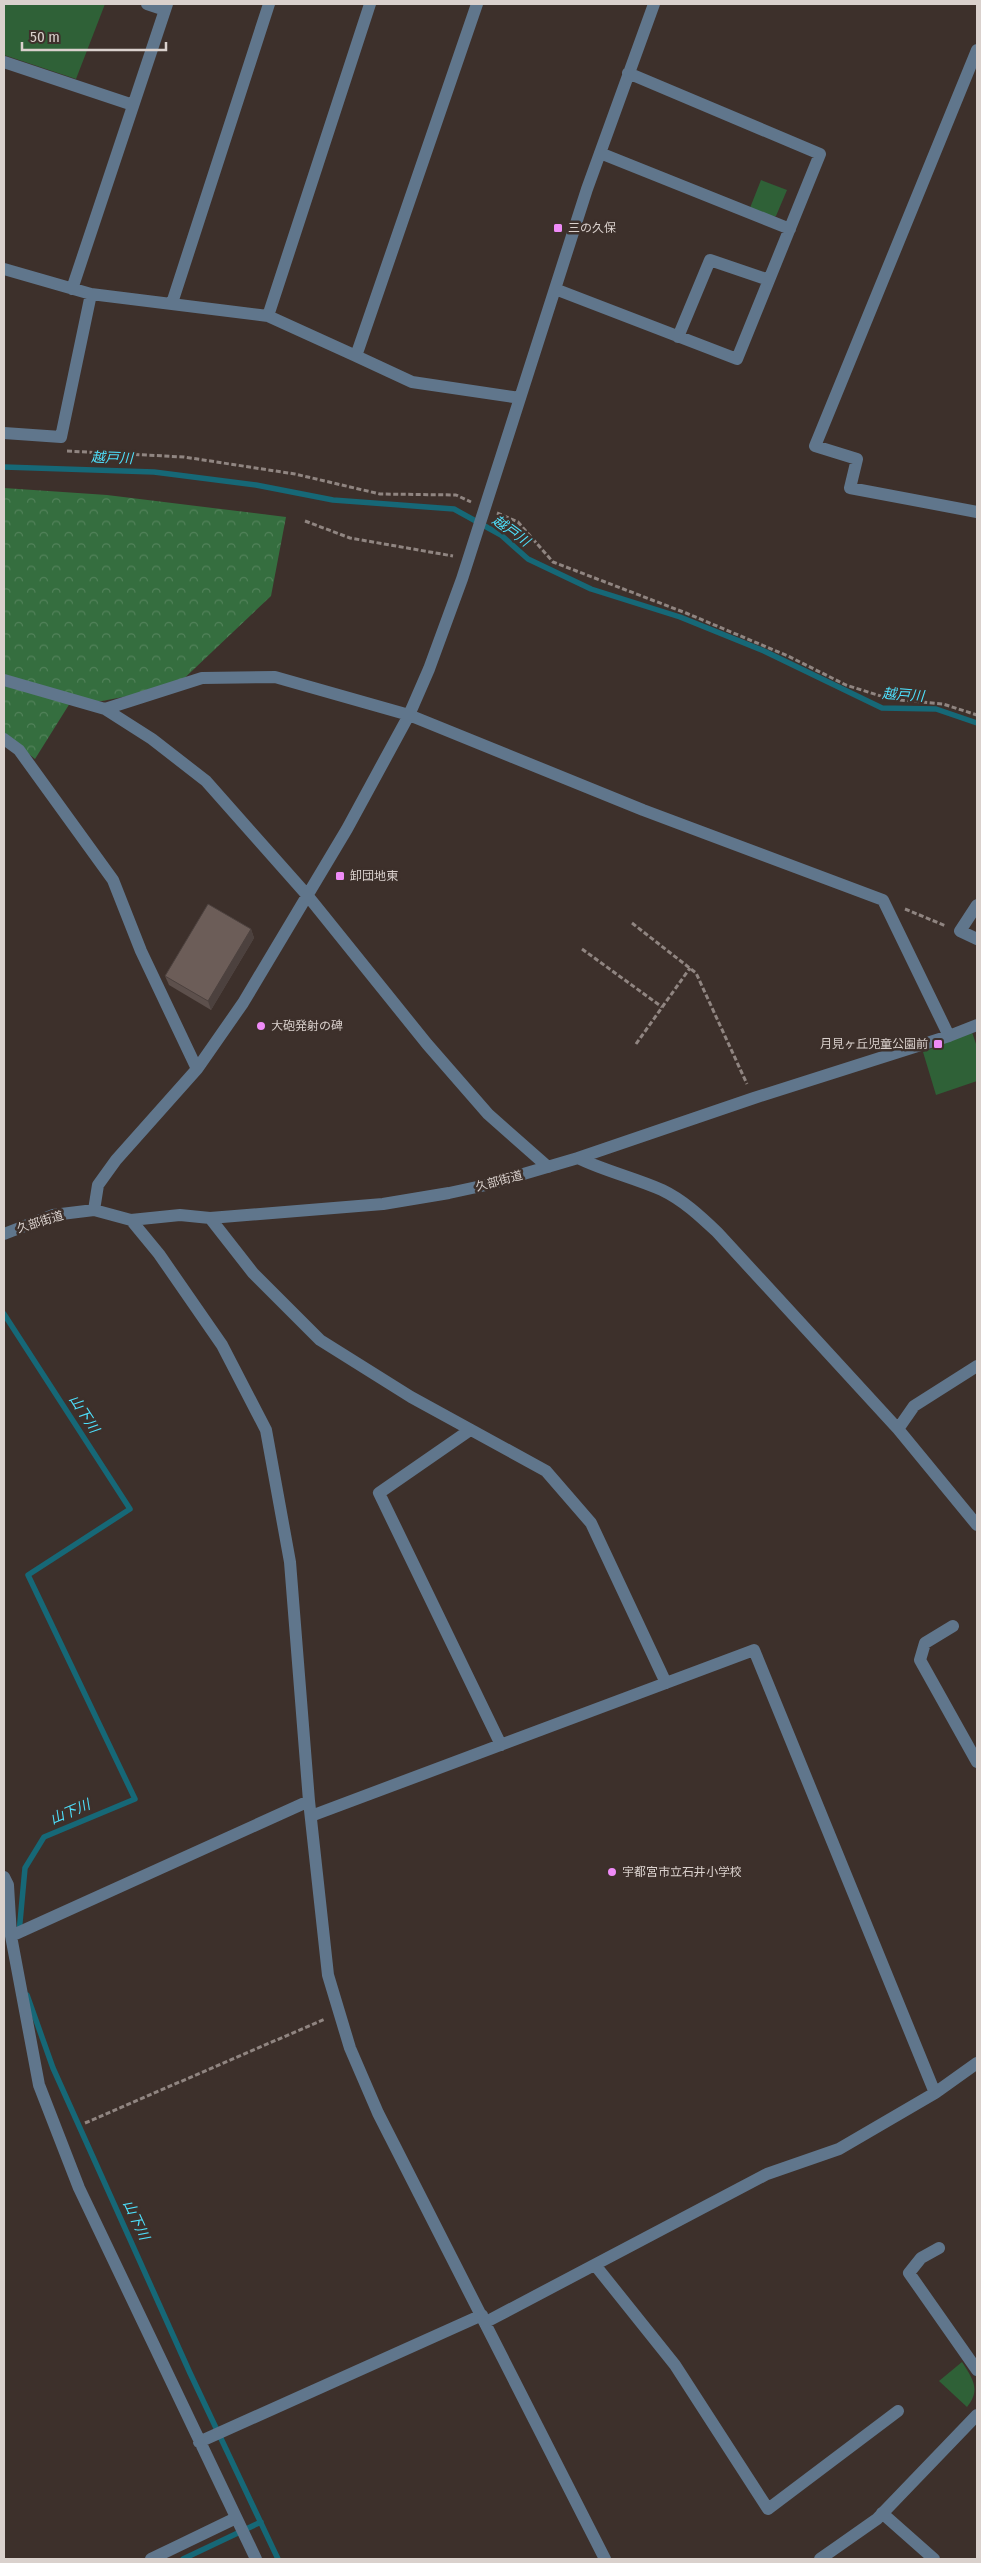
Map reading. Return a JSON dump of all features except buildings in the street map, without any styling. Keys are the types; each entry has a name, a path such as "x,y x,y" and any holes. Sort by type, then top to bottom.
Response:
{"street":[{"path":"72,288 166,7 147,4"},
{"path":"172,303 268,4"},
{"path":"268,316 370,4"},
{"path":"356,356 478,4"},
{"path":"94,1210 98,1184 116,1160 197,1069 243,1003 307,896 408,715 429,669 470,556 600,153 654,4"},
{"path":"977,50 815,446 857,459 850,488 977,512"},
{"path":"4,65 133,105"},
{"path":"555,290 737,359 820,154 628,73"},
{"path":"600,153 790,229"},
{"path":"678,337 710,260 769,280"},
{"path":"4,269 90,294 268,316 412,382 520,398"},
{"path":"4,433 61,436 90,294"},
{"path":"105,709 202,678 275,677 408,715 644,810 883,900 949,1036"},
{"path":"4,680 105,709 152,739 206,781 307,896 427,1044 488,1114 548,1167"},
{"path":"4,739 19,750 114,880 141,951 197,1069"},
{"path":"977,905 960,932 977,939"},
{"name":"久部街道","path":"4,1234 53,1215 94,1210 131,1220 180,1215 210,1218 383,1204 486,1185 578,1158 754,1098 949,1036 977,1025"},
{"path":"578,1158 598,1168 662,1190 694,1210 717,1232 898,1429 977,1525"},
{"path":"210,1218 253,1272 320,1340 411,1397 546,1471 591,1523 666,1683"},
{"path":"131,1220 159,1254 222,1345 266,1430 290,1562 309,1801 328,1975 350,2048 378,2113 606,2559"},
{"path":"898,1429 914,1406 976,1370"},
{"path":"470,1430 379,1493 501,1745"},
{"path":"953,1626 925,1642 920,1660 977,1762"},
{"path":"311,1816 754,1650 935,2093"},
{"path":"11,1936 309,1801"},
{"path":"4,1877 8,1885 11,1936 39,2085 80,2188 256,2559"},
{"path":"199,2442 484,2319 595,2265 767,2174 839,2149 935,2093 977,2062"},
{"path":"939,2248 920,2258 908,2273 977,2370"},
{"path":"595,2265 675,2365 768,2508 898,2411"},
{"path":"820,2559 882,2513 977,2415"},
{"path":"882,2513 934,2559"},
{"path":"151,2559 236,2518"}],"path":[{"path":"66,451 184,457 295,474 380,494 456,495 518,522 552,562 745,638 788,656 846,685 890,699 943,704 977,715"},
{"path":"305,521 350,538 470,556"},
{"path":"883,900 960,932"},
{"path":"632,923 696,973 754,1098"},
{"path":"582,949 662,1007"},
{"path":"636,1044 690,968"},
{"path":"85,2123 339,2013"}],"green space":[{"path":"4,4 105,4 76,79 4,55"},
{"path":"761,180 787,190 776,216 766,220 748,213"},
{"path":"4,488 107,495 286,517 271,596 175,687 102,701 70,703 35,759 4,734"},
{"path":"972,1032 977,1047 977,1081 936,1095 923,1052"},
{"path":"962,2362 974,2384 974,2395 967,2407 939,2381"}],"waterway":[{"name":"越戸川","path":"4,467 154,472 256,485 333,500 454,509 501,535 528,559 591,589 680,617 764,651 882,708 936,709 977,723"},
{"name":"山下川","path":"4,1314 130,1509 28,1575 135,1799 44,1837 25,1868 19,1933"},
{"name":"山下川","path":"27,1995 53,2068 190,2373 278,2559"},
{"path":"183,2559 261,2522"}],"place":[{"name":"三の久保","path":"558,228"},
{"name":"卸団地東","path":"340,876"},
{"name":"大砲発射の碑","path":"261,1026"},
{"name":"月見ヶ丘児童公園前","path":"938,1044"},
{"name":"宇都宮市立石井小学校","path":"612,1872"}]}
